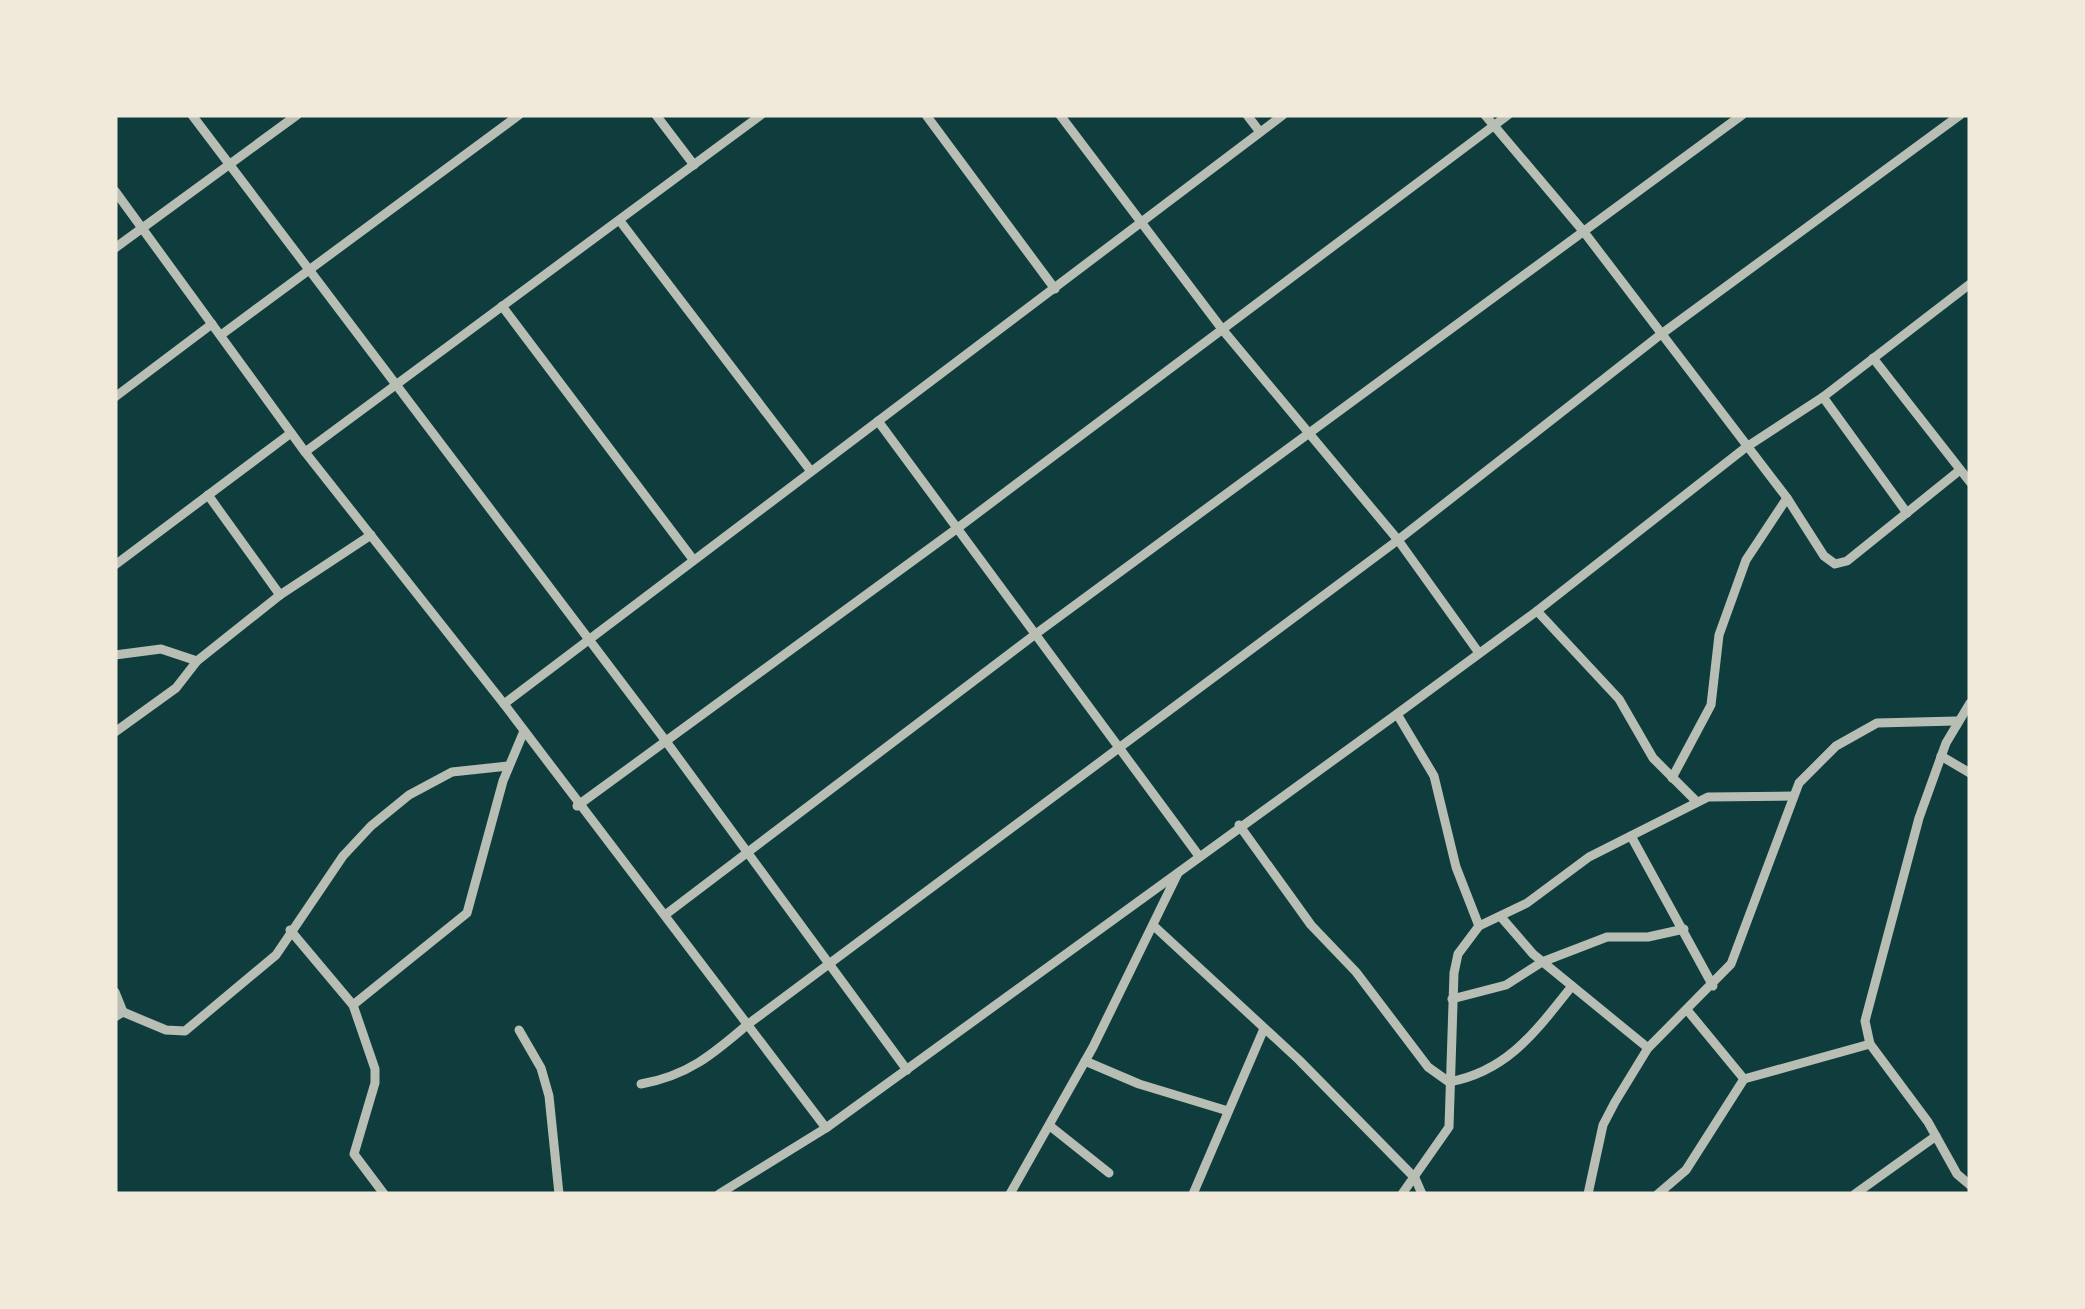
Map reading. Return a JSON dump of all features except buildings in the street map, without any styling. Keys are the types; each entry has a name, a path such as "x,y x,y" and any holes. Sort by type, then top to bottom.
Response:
{"street":[{"path":"192,115 665,740 907,1070"},
{"path":"115,248 297,115"},
{"path":"220,335 519,115"},
{"path":"656,115 694,165"},
{"path":"305,452 761,115"},
{"path":"926,115 1054,289"},
{"path":"1060,115 1222,329 1398,540 1480,653"},
{"path":"1247,115 1260,132"},
{"path":"504,704 692,558 1143,225 1283,115"},
{"path":"1485,115 1584,232 1745,448 1787,498 1824,556 1835,564 1847,561 1960,470"},
{"path":"578,806 959,527 1508,115"},
{"path":"665,915 1037,633 1742,115"},
{"path":"641,1084 675,1078 695,1068 746,1025 1398,540 1660,334 1960,115"},
{"path":"115,191 305,452 504,704 826,1128"},
{"path":"620,220 810,470"},
{"path":"719,1194 826,1128 1398,714 1745,448 1823,397 1970,284"},
{"path":"502,306 692,558"},
{"path":"115,396 212,324"},
{"path":"1874,358 1970,482"},
{"path":"1823,397 1907,513"},
{"path":"878,421 1121,744 1198,856"},
{"path":"115,565 291,433"},
{"path":"208,495 280,596"},
{"path":"1672,778 1711,704 1719,635 1746,560 1787,498"},
{"path":"115,732 176,688 197,662 280,596 371,535"},
{"path":"1537,611 1619,699 1644,746 1697,802"},
{"path":"115,656 160,650 197,662"},
{"path":"1970,704 1956,721 1919,818 1887,952 1865,1021 1870,1044 1936,1136 1949,1163 1970,1184"},
{"path":"1398,714 1434,776 1456,868 1479,926"},
{"path":"1588,1194 1603,1125 1648,1048 1713,986 1741,941 1793,796 1836,746 1877,723 1956,721"},
{"path":"352,1005 467,913 508,766 524,731"},
{"path":"1941,756 1970,773"},
{"path":"115,992 119,1015 166,1030 185,1030 276,956 343,856 409,795 452,772 508,766"},
{"path":"1402,1194 1448,1128 1452,998 1458,954 1479,926 1501,918 1590,857 1697,802 1725,794 1793,796"},
{"path":"1240,825 1311,925 1356,972 1428,1067 1449,1082 1479,1076 1518,1051 1572,986"},
{"path":"1631,836 1713,986"},
{"path":"1010,1194 1155,928 1178,873"},
{"path":"1501,918 1542,962 1648,1048"},
{"path":"1155,928 1299,1060 1415,1178 1422,1194"},
{"path":"290,930 352,1005 376,1076 354,1154 384,1194"},
{"path":"1452,998 1506,985 1542,962 1607,937 1648,937 1684,930"},
{"path":"1688,1011 1744,1079"},
{"path":"519,1030 540,1068 549,1096 559,1194"},
{"path":"1193,1194 1264,1031"},
{"path":"1658,1194 1686,1170 1744,1079 1870,1044"},
{"path":"1085,1061 1139,1084 1228,1110"},
{"path":"1050,1126 1109,1172"},
{"path":"1855,1194 1936,1136"}]}
